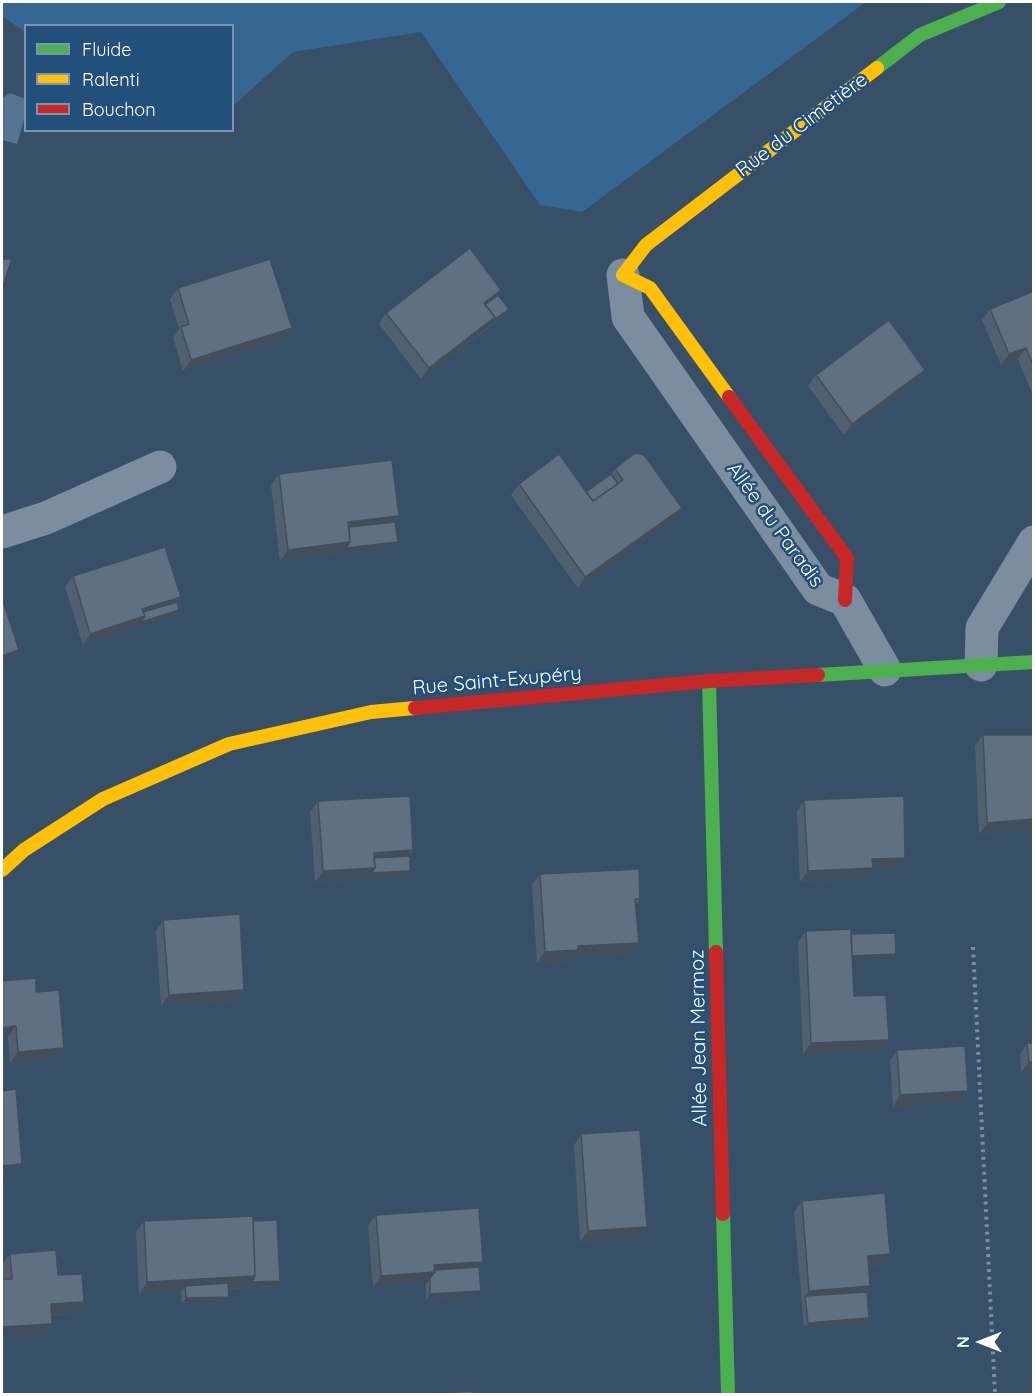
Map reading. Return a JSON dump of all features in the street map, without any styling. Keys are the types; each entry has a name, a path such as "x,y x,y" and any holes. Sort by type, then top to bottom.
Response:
{"street":[{"name":"Rue du Cimetière","path":"623,275 646,245 920,35 999,2"},
{"name":"Allée du Paradis","path":"623,275 628,317 818,589 845,600 885,670"},
{"path":"2,532 46,518 160,466"},
{"path":"981,664 982,628 1034,542"},
{"name":"Rue Saint-Exupéry","path":"2,870 24,850 103,799 229,744 371,712 709,681 1034,662"},
{"name":"Allée Jean Mermoz","path":"709,681 728,1395"}],"path":[{"path":"973,947 995,1395"}],"shaded area":[{"path":"2,2 866,2 582,212 540,205 421,32 293,52 234,105 234,24 24,24 24,31 2,16"},
{"path":"10,93 24,99 24,120 17,144 2,140 2,98"}],"building":[{"path":"470,248 501,290 484,303 495,317 429,368 386,313"},
{"path":"2,259 12,259 2,289"},
{"path":"270,259 292,328 191,360 181,327 189,324 178,288"},
{"path":"1034,291 1034,367 1026,348 1009,354 990,309"},
{"path":"498,295 509,309 491,322 495,317 485,305"},
{"path":"889,320 925,370 852,424 816,375"},
{"path":"635,453 644,455 682,508 585,577 519,484 559,454 593,501 623,480 615,469"},
{"path":"392,460 399,516 348,522 350,542 288,550 279,474"},
{"path":"611,474 618,484 593,501 586,492"},
{"path":"395,522 398,542 346,548 350,542 349,527"},
{"path":"165,547 181,597 142,609 145,616 90,634 73,576"},
{"path":"2,598 19,650 2,656"},
{"path":"177,602 179,610 141,622 145,616 143,612"},
{"path":"983,735 1034,735 1034,819 987,823"},
{"path":"410,796 413,850 374,853 375,868 323,871 318,801"},
{"path":"904,796 905,858 872,859 873,868 808,871 804,800"},
{"path":"410,856 410,871 371,873 375,868 374,858"},
{"path":"639,869 640,899 635,899 639,943 578,946 578,950 545,952 540,874"},
{"path":"240,914 244,990 169,995 163,920"},
{"path":"851,929 854,996 886,995 889,1040 811,1043 806,931"},
{"path":"895,933 896,954 852,956 851,934"},
{"path":"36,978 36,992 59,990 64,1048 18,1052 16,1026 2,1028 2,981"},
{"path":"1027,1043 1034,1043 1034,1062 1029,1062"},
{"path":"965,1046 968,1091 900,1095 897,1050"},
{"path":"16,1089 22,1164 2,1166 2,1091"},
{"path":"640,1130 647,1227 588,1231 581,1134"},
{"path":"885,1193 890,1254 868,1256 870,1286 809,1291 802,1201"},
{"path":"479,1208 483,1262 434,1265 435,1272 381,1276 376,1215"},
{"path":"253,1216 255,1276 147,1282 144,1221"},
{"path":"277,1220 280,1281 252,1282 255,1276 253,1221"},
{"path":"56,1250 58,1275 82,1274 84,1302 51,1304 52,1324 2,1327 2,1279 12,1279 10,1254"},
{"path":"479,1267 481,1291 430,1294 430,1278 434,1270"},
{"path":"228,1283 229,1297 186,1298 185,1286"},
{"path":"867,1292 869,1318 808,1323 805,1296"},
{"path":"472,1391 472,1395 415,1395"}],"traffic: fast":[{"path":"877,68 920,35 999,2"},
{"path":"818,675 1034,662"},
{"path":"709,681 716,952"},
{"path":"723,1214 728,1394"}],"traffic: slow":[{"path":"729,397 650,288 623,275 646,245 877,68"},
{"path":"2,870 24,850 103,799 229,744 371,712 415,708"}],"traffic: jam":[{"path":"729,397 847,558 845,600"},
{"path":"415,708 709,681 818,675"},
{"path":"716,952 723,1214"}]}
